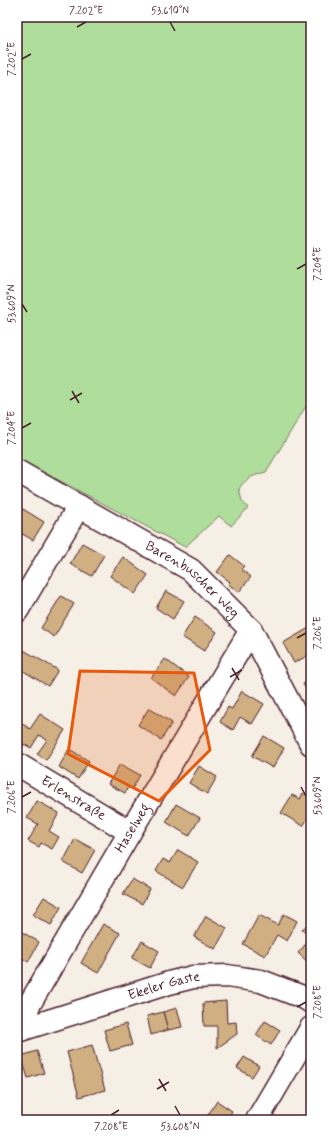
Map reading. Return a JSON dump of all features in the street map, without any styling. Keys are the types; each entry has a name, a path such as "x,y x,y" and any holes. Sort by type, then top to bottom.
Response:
{"street":[{"name":"Barenbuscher Weg","path":"17,471 191,570 251,630 311,744"},
{"path":"17,611 79,506"},
{"name":"Haselweg","path":"20,1030 30,1005 130,832 251,630"},
{"name":"Erlenstraße","path":"17,764 130,832"},
{"name":"Ekeler Gaste","path":"20,1030 169,983 193,977 227,976 261,981 305,998 311,1002"},
{"path":"257,1120 311,1028"}],"highlighted area":[{"path":"80,671 194,673 210,750 159,801 68,754"}],"green space":[{"path":"17,17 311,17 311,398 266,472 254,476 241,485 239,489 242,501 248,508 231,526 219,516 185,547 17,458"}],"building":[{"path":"23,509 44,522 33,540 17,531 17,520"},
{"path":"82,543 104,555 92,576 70,564"},
{"path":"230,555 244,566 241,569 251,577 239,592 228,584 230,582 217,572"},
{"path":"123,557 148,575 135,594 110,576"},
{"path":"166,591 184,601 173,619 156,608"},
{"path":"61,596 74,604 54,637 41,628"},
{"path":"195,617 217,632 204,651 182,637"},
{"path":"309,628 311,632 311,654 294,663 283,643"},
{"path":"20,648 58,670 48,686 17,667 17,652"},
{"path":"165,659 189,677 176,696 151,678"},
{"path":"311,679 311,698 303,684"},
{"path":"242,691 264,704 252,724 240,717 233,730 220,722 228,707 232,709"},
{"path":"149,708 172,723 161,740 138,725"},
{"path":"40,714 65,730 46,760 37,754 47,740 39,735 31,748 24,744 23,746 17,742 17,727 20,722 30,729"},
{"path":"264,736 284,748 273,768 252,756"},
{"path":"69,749 89,761 78,779 59,767"},
{"path":"120,764 140,775 132,789 128,787 125,793 108,784"},
{"path":"199,766 217,777 207,794 189,783"},
{"path":"303,793 311,798 311,804 309,806 311,807 311,813 303,826 281,813 292,795 300,799"},
{"path":"37,801 59,813 49,831 59,837 52,849 41,843 39,847 28,841 38,824 27,818"},
{"path":"176,804 200,818 189,836 166,822"},
{"path":"75,839 95,850 82,873 63,862"},
{"path":"178,850 198,862 183,887 156,871 163,859 170,863"},
{"path":"132,879 150,889 142,904 123,894"},
{"path":"44,897 61,907 51,925 33,915"},
{"path":"284,914 297,921 287,941 277,935 265,956 243,944 259,915 278,925"},
{"path":"206,916 227,928 215,949 194,937"},
{"path":"311,920 311,938 302,930"},
{"path":"103,924 120,933 98,973 81,963"},
{"path":"17,929 39,942 28,962 17,955"},
{"path":"311,938 311,965 298,953"},
{"path":"142,941 159,951 150,968 132,958"},
{"path":"226,1001 227,1023 236,1022 237,1034 217,1048 217,1026 204,1026 203,1003"},
{"path":"177,1008 182,1027 168,1030 163,1012"},
{"path":"163,1012 168,1030 151,1035 147,1016"},
{"path":"265,1021 280,1030 271,1045 256,1035"},
{"path":"126,1024 132,1045 110,1051 104,1030"},
{"path":"92,1045 105,1090 79,1097 67,1052"},
{"path":"37,1051 44,1073 28,1078 21,1056"},
{"path":"244,1057 259,1066 252,1077 237,1068"},
{"path":"217,1101 232,1111 227,1120 216,1120 208,1115"}]}
